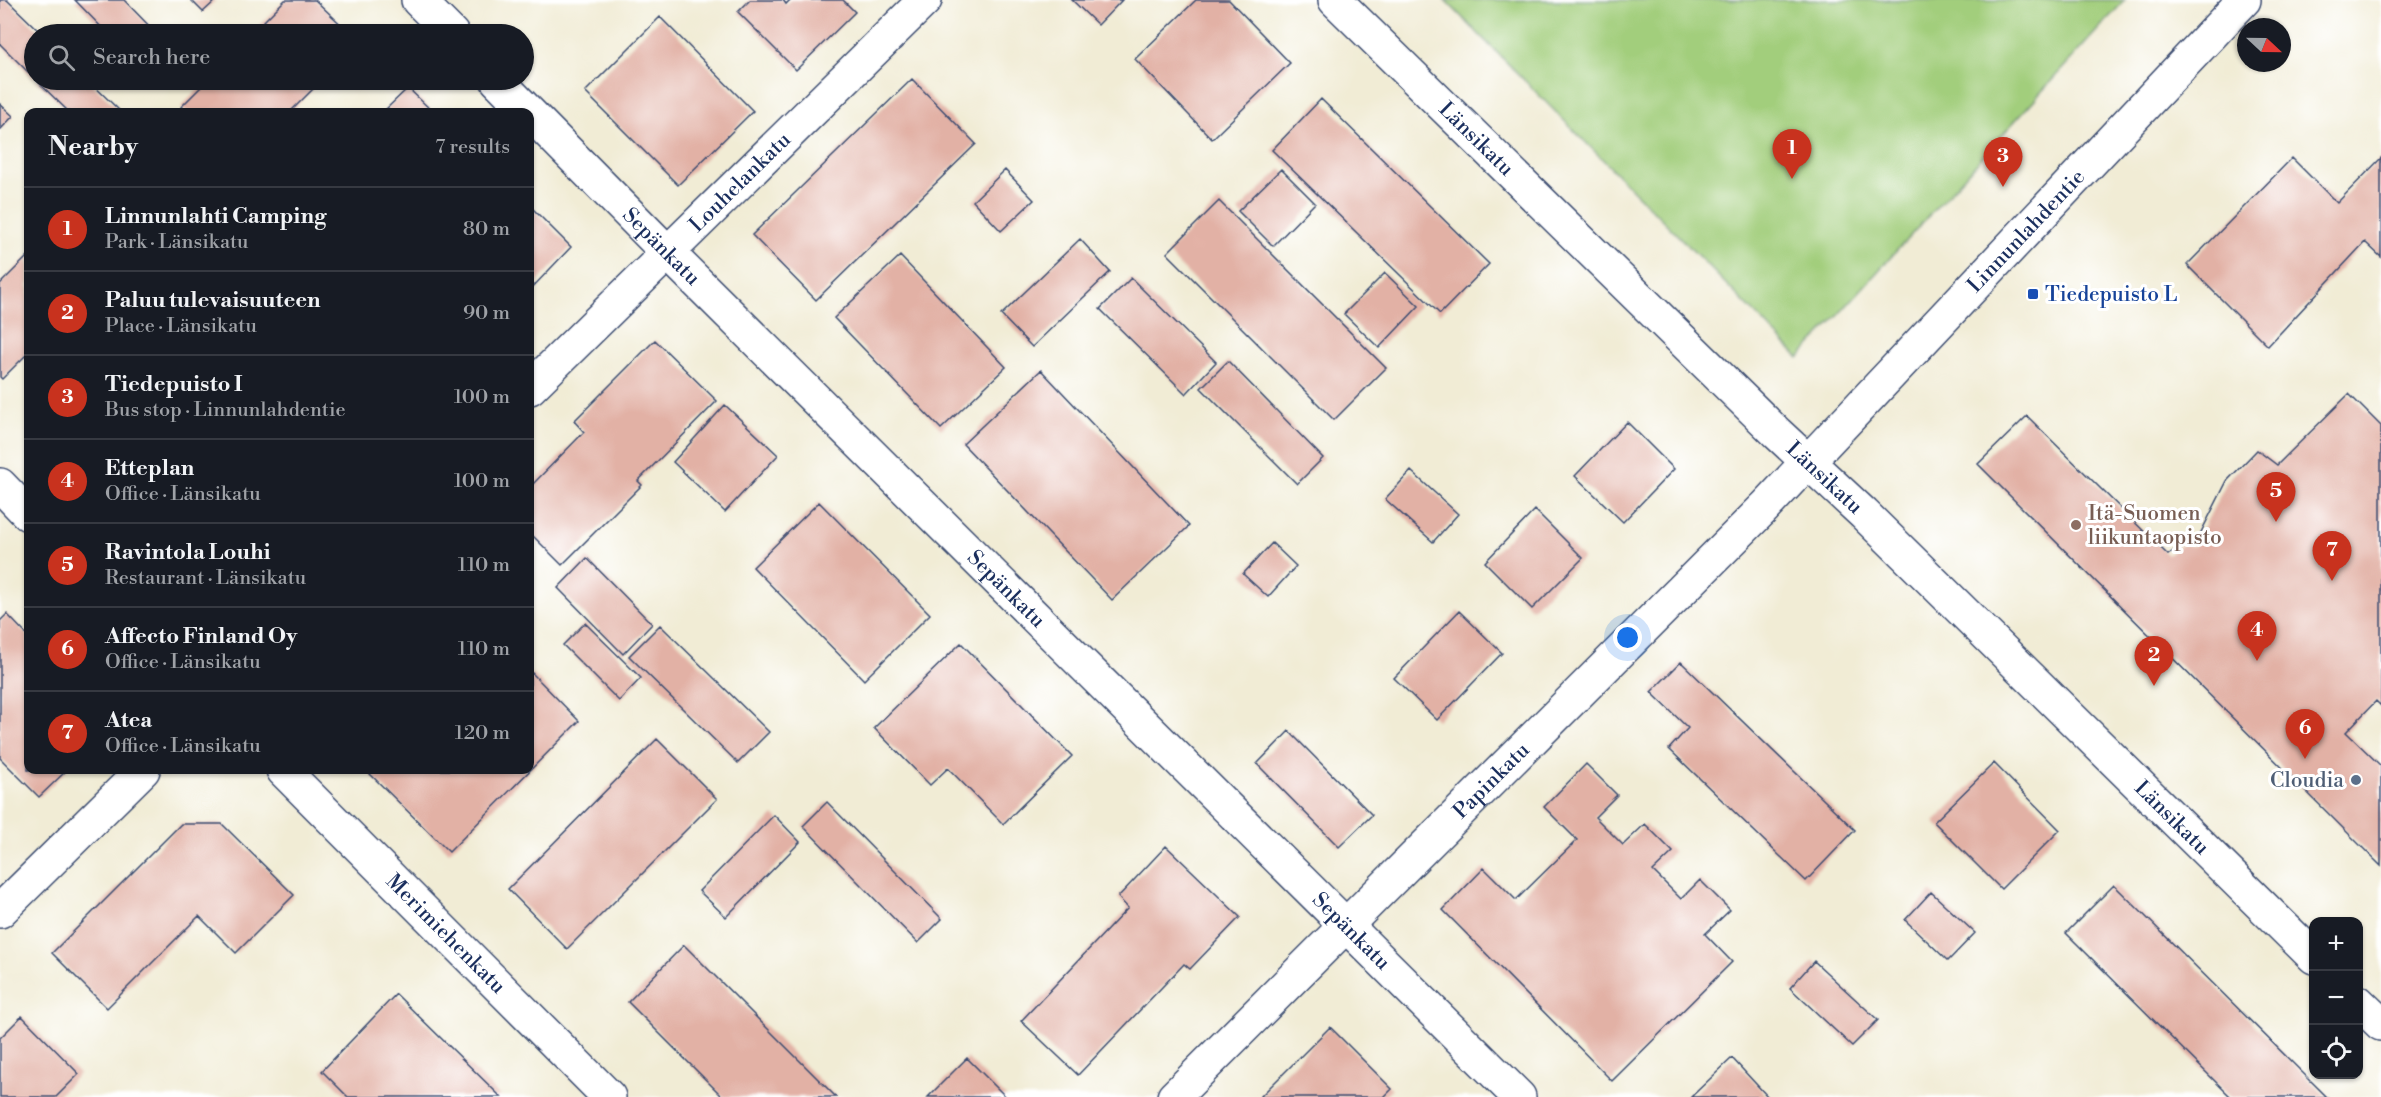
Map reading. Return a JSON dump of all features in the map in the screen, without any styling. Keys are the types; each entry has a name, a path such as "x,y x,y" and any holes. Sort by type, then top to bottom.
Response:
{"street":[{"path":"418,0 442,24"},
{"name":"Louhelankatu","path":"534,384 925,0"},
{"name":"Länsikatu","path":"1335,0 1807,461 1864,513 2309,953"},
{"name":"Linnunlahdentie","path":"1807,461 2244,0"},
{"name":"Sepänkatu","path":"507,90 525,108"},
{"name":"Sepänkatu","path":"534,117 1519,1097"},
{"name":"Papinkatu","path":"1174,1097 1765,507 1807,461"},
{"path":"0,485 24,510"},
{"path":"0,911 139,774"},
{"name":"Merimiehenkatu","path":"287,774 609,1097"},
{"path":"2363,1007 2381,1024"}],"green space":[{"path":"1445,0 2125,0 1799,358"}],"building":[{"path":"0,0 7,0 32,24 24,24 24,68 0,44"},
{"path":"75,0 124,0 147,24 98,24"},
{"path":"191,0 216,0 203,12"},
{"path":"285,0 315,0 340,24 261,24"},
{"path":"750,0 783,0 786,4 790,0 843,0 855,12 796,70 738,12"},
{"path":"1072,0 1122,0 1098,25"},
{"path":"1196,0 1229,0 1290,63 1212,139 1135,59"},
{"path":"660,17 753,111 678,185 585,92"},
{"path":"912,79 976,144 816,300 752,235"},
{"path":"46,90 98,90 117,108 65,108"},
{"path":"198,90 312,90 294,108 181,107"},
{"path":"406,90 410,90 429,108 387,108"},
{"path":"1321,99 1489,264 1440,314 1272,150"},
{"path":"0,104 13,116 0,130"},
{"path":"2292,158 2337,203 2381,158 2381,257 2365,242 2268,346 2187,265"},
{"path":"1281,169 1315,203 1273,246 1238,211"},
{"path":"1005,170 1034,200 1001,231 973,201"},
{"path":"1219,201 1386,368 1334,420 1167,253"},
{"path":"534,210 571,247 534,286"},
{"path":"1080,239 1110,272 1032,347 1001,315"},
{"path":"900,256 1006,367 941,429 834,318"},
{"path":"24,260 24,357 2,379 0,377 0,284"},
{"path":"1385,273 1419,306 1379,348 1344,314"},
{"path":"1131,278 1216,362 1186,394 1100,309"},
{"path":"655,340 717,401 638,481 642,485 562,565 534,537 534,483 584,432 574,421"},
{"path":"1228,361 1323,458 1297,484 1201,388"},
{"path":"1041,370 1189,526 1112,600 963,444"},
{"path":"2349,394 2381,426 2381,706 2376,701 2346,732 2381,766 2381,866 1978,464 2027,416 2168,555 2181,545 2194,546 2227,481 2257,450 2277,465"},
{"path":"725,405 778,455 725,512 673,462"},
{"path":"1627,422 1674,469 1623,522 1575,476"},
{"path":"1411,471 1458,514 1433,542 1385,499"},
{"path":"819,502 930,614 864,680 753,567"},
{"path":"1535,510 1583,558 1532,609 1485,562"},
{"path":"1272,543 1296,566 1268,597 1243,574"},
{"path":"587,558 652,624 623,654 558,588"},
{"path":"1459,611 1502,653 1437,720 1394,678"},
{"path":"7,614 24,632 24,774 63,774 39,797 0,758 0,621"},
{"path":"585,623 641,678 619,701 563,645"},
{"path":"660,625 769,732 738,763 629,656"},
{"path":"961,643 1072,756 1003,824 948,768 930,785 874,728"},
{"path":"1681,662 1855,830 1806,881 1669,749 1688,728 1651,692"},
{"path":"534,675 579,721 534,766"},
{"path":"1289,731 1372,815 1339,847 1257,764"},
{"path":"657,739 717,799 567,949 508,889"},
{"path":"1994,763 2060,830 2001,889 1934,822"},
{"path":"1586,764 1617,795 1595,817 1623,845 1645,824 1673,852 1653,871 1681,899 1700,880 1730,910 1705,934 1732,962 1612,1081 1443,910 1484,868 1516,900 1577,840 1544,807"},
{"path":"370,774 526,774 449,852"},
{"path":"827,802 942,919 918,943 803,826"},
{"path":"774,815 800,842 726,917 699,891"},
{"path":"181,824 222,824 294,895 236,953 199,916 107,1008 52,953"},
{"path":"1166,846 1240,917 1190,969 1184,964 1078,1075 1021,1021 1128,908 1118,897"},
{"path":"2114,885 2327,1097 2231,1097 2066,933"},
{"path":"1931,892 1975,933 1948,961 1905,920"},
{"path":"684,945 836,1097 723,1097 628,1002"},
{"path":"1814,961 1878,1020 1852,1046 1790,988"},
{"path":"396,994 501,1097 348,1097 322,1071"},
{"path":"22,1016 79,1074 56,1097 0,1097 0,1038"},
{"path":"1330,1027 1392,1089 1384,1097 1260,1097"},
{"path":"967,1058 1006,1097 928,1097"},
{"path":"1732,1058 1768,1097 1691,1097"}],"place":[{"name":"Linnunlahti Camping","path":"1792,179"},
{"name":"Tiedepuisto I","path":"2003,187"},
{"name":"Tiedepuisto L","path":"2033,294"},
{"name":"Ravintola Louhi","path":"2276,522"},
{"name":"Itä-Suomen liikuntaopisto","path":"2076,525"},
{"name":"Atea","path":"2332,581"},
{"name":"Etteplan","path":"2257,661"},
{"name":"Paluu tulevaisuuteen","path":"2154,686"},
{"name":"Affecto Finland Oy","path":"2305,759"},
{"name":"Cloudia","path":"2356,780"}]}
